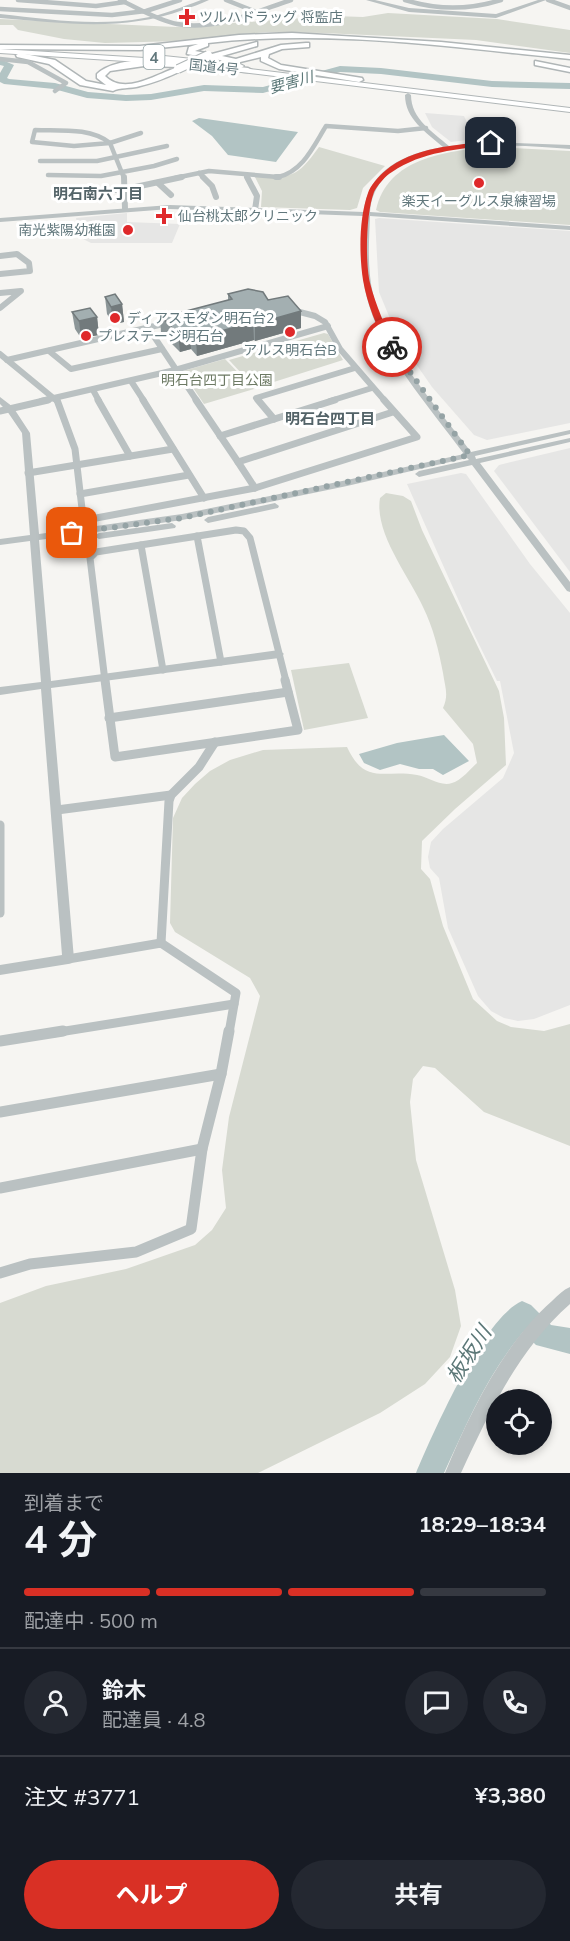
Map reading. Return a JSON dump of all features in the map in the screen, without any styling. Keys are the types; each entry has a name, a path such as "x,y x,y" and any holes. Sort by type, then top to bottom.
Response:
{"highway":[{"path":"0,50 140,48 265,36 328,37 522,53 570,61"},
{"path":"0,50 52,62 83,83 110,89 148,86 211,55 259,40 328,37"},
{"path":"217,40 200,45 190,52 236,61 289,45 399,44"},
{"path":"211,55 275,41 328,40 399,44 570,61"},
{"name":"国道4号","path":"0,50 115,57 314,76"},
{"name":"国道4号","path":"0,50 158,57 392,88 570,108"},
{"path":"266,53 264,59 272,65 314,76 359,80"},
{"path":"494,55 570,70"},
{"path":"181,69 152,81 128,86 109,84 100,76 102,71 109,67 135,63 248,70"},
{"name":"国道4号","path":"359,80 570,108"},
{"path":"392,88 408,95 426,92"}],"street":[{"path":"18,0 96,6 123,1 173,23 189,25 228,21 291,0"},
{"path":"156,0 166,4"},
{"path":"0,9 103,16 146,11 180,0"},
{"path":"0,16 96,23 122,22 158,16 206,0"},
{"path":"226,0 256,12"},
{"path":"369,0 409,10 496,16 543,0"},
{"path":"405,0 446,7 476,8 501,0"},
{"path":"440,0 446,2 446,7"},
{"path":"476,0 489,4"},
{"path":"548,0 570,8"},
{"path":"39,19 54,1"},
{"path":"0,59 32,63 66,83 58,89"},
{"path":"408,95 407,101 411,113 448,148"},
{"path":"60,194 126,189 199,173 222,171 278,177 298,169 326,126 398,131 426,128"},
{"path":"125,209 126,189 123,171 109,142 93,134 35,130 32,142 83,148 109,142 141,133"},
{"path":"570,147 491,143 448,148 415,157 388,171 371,191 364,255 366,281 377,317 394,352 570,589"},
{"path":"40,161 97,161 167,146"},
{"path":"48,175 81,177 164,164 177,159"},
{"path":"199,173 212,186 216,197"},
{"path":"246,175 257,196 255,210"},
{"path":"158,183 171,195"},
{"path":"0,220 170,207 367,214 570,228"},
{"path":"0,256 17,254 29,262 30,271 0,274"},
{"path":"0,293 21,291 0,309"},
{"path":"0,354 56,398 75,448 83,517 91,519 255,488 417,437 355,368 340,349 328,326 315,316 281,308"},
{"path":"8,360 149,329 182,319"},
{"path":"5,410 175,370 328,326"},
{"path":"149,329 255,488"},
{"path":"49,351 71,369 162,349"},
{"path":"274,419 256,398 355,368"},
{"path":"130,381 204,498"},
{"path":"220,435 372,388"},
{"path":"93,390 130,456"},
{"path":"0,399 5,410 26,433 68,959"},
{"path":"238,462 393,412"},
{"path":"472,459 570,432"},
{"path":"0,542 35,541 194,523 472,459 570,440"},
{"path":"28,473 173,449"},
{"path":"80,494 189,474"},
{"path":"236,530 244,531 250,538 298,730 115,757 90,558 96,552 197,536 236,530"},
{"path":"197,536 221,662"},
{"path":"0,549 35,541"},
{"path":"141,545 163,670"},
{"path":"0,691 279,654"},
{"path":"109,718 288,692"},
{"path":"161,943 166,824 171,795 199,767 215,742"},
{"path":"57,810 171,795"},
{"path":"0,825 0,912"},
{"path":"0,970 161,943 236,993 221,1074 202,1149 191,1229 136,1252 30,1264 0,1274"},
{"path":"0,1041 234,1004"},
{"path":"0,1112 221,1074"},
{"path":"0,1188 202,1149"},
{"path":"453,1473 487,1400 526,1336 570,1294"}],"shaded area":[{"path":"425,113 464,116 475,139 451,142 432,127"},
{"path":"199,118 298,132 276,162 228,155 212,136 192,121"},
{"name":"南光紫陽幼稚園","path":"127,213 127,222 180,224 172,243 91,243 79,237 76,218"},
{"path":"375,219 570,231 570,423 487,440 474,435 432,387 398,338 379,292"},
{"path":"570,448 570,572 494,471 499,465"},
{"path":"461,473 466,474 530,564 570,613 570,1005 534,1019 518,1021 504,1018 491,1011 478,996 448,928 439,878 430,868 428,857 431,842 443,829 503,778 514,753 500,681 497,681 470,626 407,484"},
{"path":"444,735 469,761 443,775 433,769 419,769 400,764 380,770 364,763 359,754 397,743"}],"green space":[{"path":"388,13 497,19 570,30 570,53 476,40 323,33 266,32 182,41 105,43 64,39 18,30 13,25 0,25 0,19 176,27 334,16 363,17"},
{"path":"319,147 385,166 363,188 357,208 350,210 261,207 262,191 255,177 293,174 305,165"},
{"name":"楽天イーグルス泉練習場","path":"491,147 570,151 570,225 376,210 382,193 392,179 405,168 438,155"},
{"path":"324,333 328,334 343,360 255,388 229,360"},
{"name":"明石台四丁目公園","path":"225,359 254,389 204,404 183,371"},
{"path":"386,493 403,496 411,501 422,530 499,691 504,718 506,765 422,841 421,869 430,879 443,926 473,999 497,1021 511,1027 544,1031 570,1024 570,1146 484,1112 435,1068 423,1066 413,1079 410,1102 416,1160 455,1290 461,1326 450,1357 425,1384 380,1413 258,1473 0,1473 0,1303 46,1286 126,1269 195,1245 212,1230 226,1208 222,1170 229,1117 260,996 250,978 175,932 170,923 173,818 182,798 210,771 230,760 263,750 347,747 361,767 368,771 417,775 443,784 459,780 477,763 473,744 443,708 446,699 445,687 433,631 417,595 387,540 382,525 380,498"},
{"path":"349,663 368,718 304,730 291,670"}],"building":[{"path":"248,289 263,292 268,300 288,296 301,311 196,338 190,331 178,334 160,315 171,315 232,299 228,294"},
{"path":"115,294 122,304 111,307 105,297"},
{"path":"90,308 97,317 79,321 72,312"}],"waterway":[{"name":"要害川","path":"0,62 9,65 2,79 7,82 55,86 87,95 126,98 151,97 204,88 263,90 340,69 381,71 492,84 570,86"},
{"name":"板坂川","path":"430,1473 475,1377 494,1347 522,1314 545,1336 570,1341"}],"way so far":[{"path":"72,533 182,518 470,455 392,347"}],"place":[{"name":"ツルハドラッグ 将監店","path":"187,17"},
{"name":"楽天イーグルス泉練習場","path":"479,183"},
{"name":"仙台桃太郎クリニック","path":"164,216"},
{"name":"南光紫陽幼稚園","path":"128,230"},
{"name":"ディアスモダン明石台2","path":"115,318"},
{"name":"アルス明石台B","path":"290,332"},
{"name":"プレステージ明石台","path":"86,336"}],"district":[{"name":"明石南六丁目","path":"98,193"},
{"name":"明石台四丁目","path":"330,418"}],"route":[{"path":"392,347 377,317 366,281 364,255 368,199 371,191 381,177 404,161 448,148 491,143"}]}
